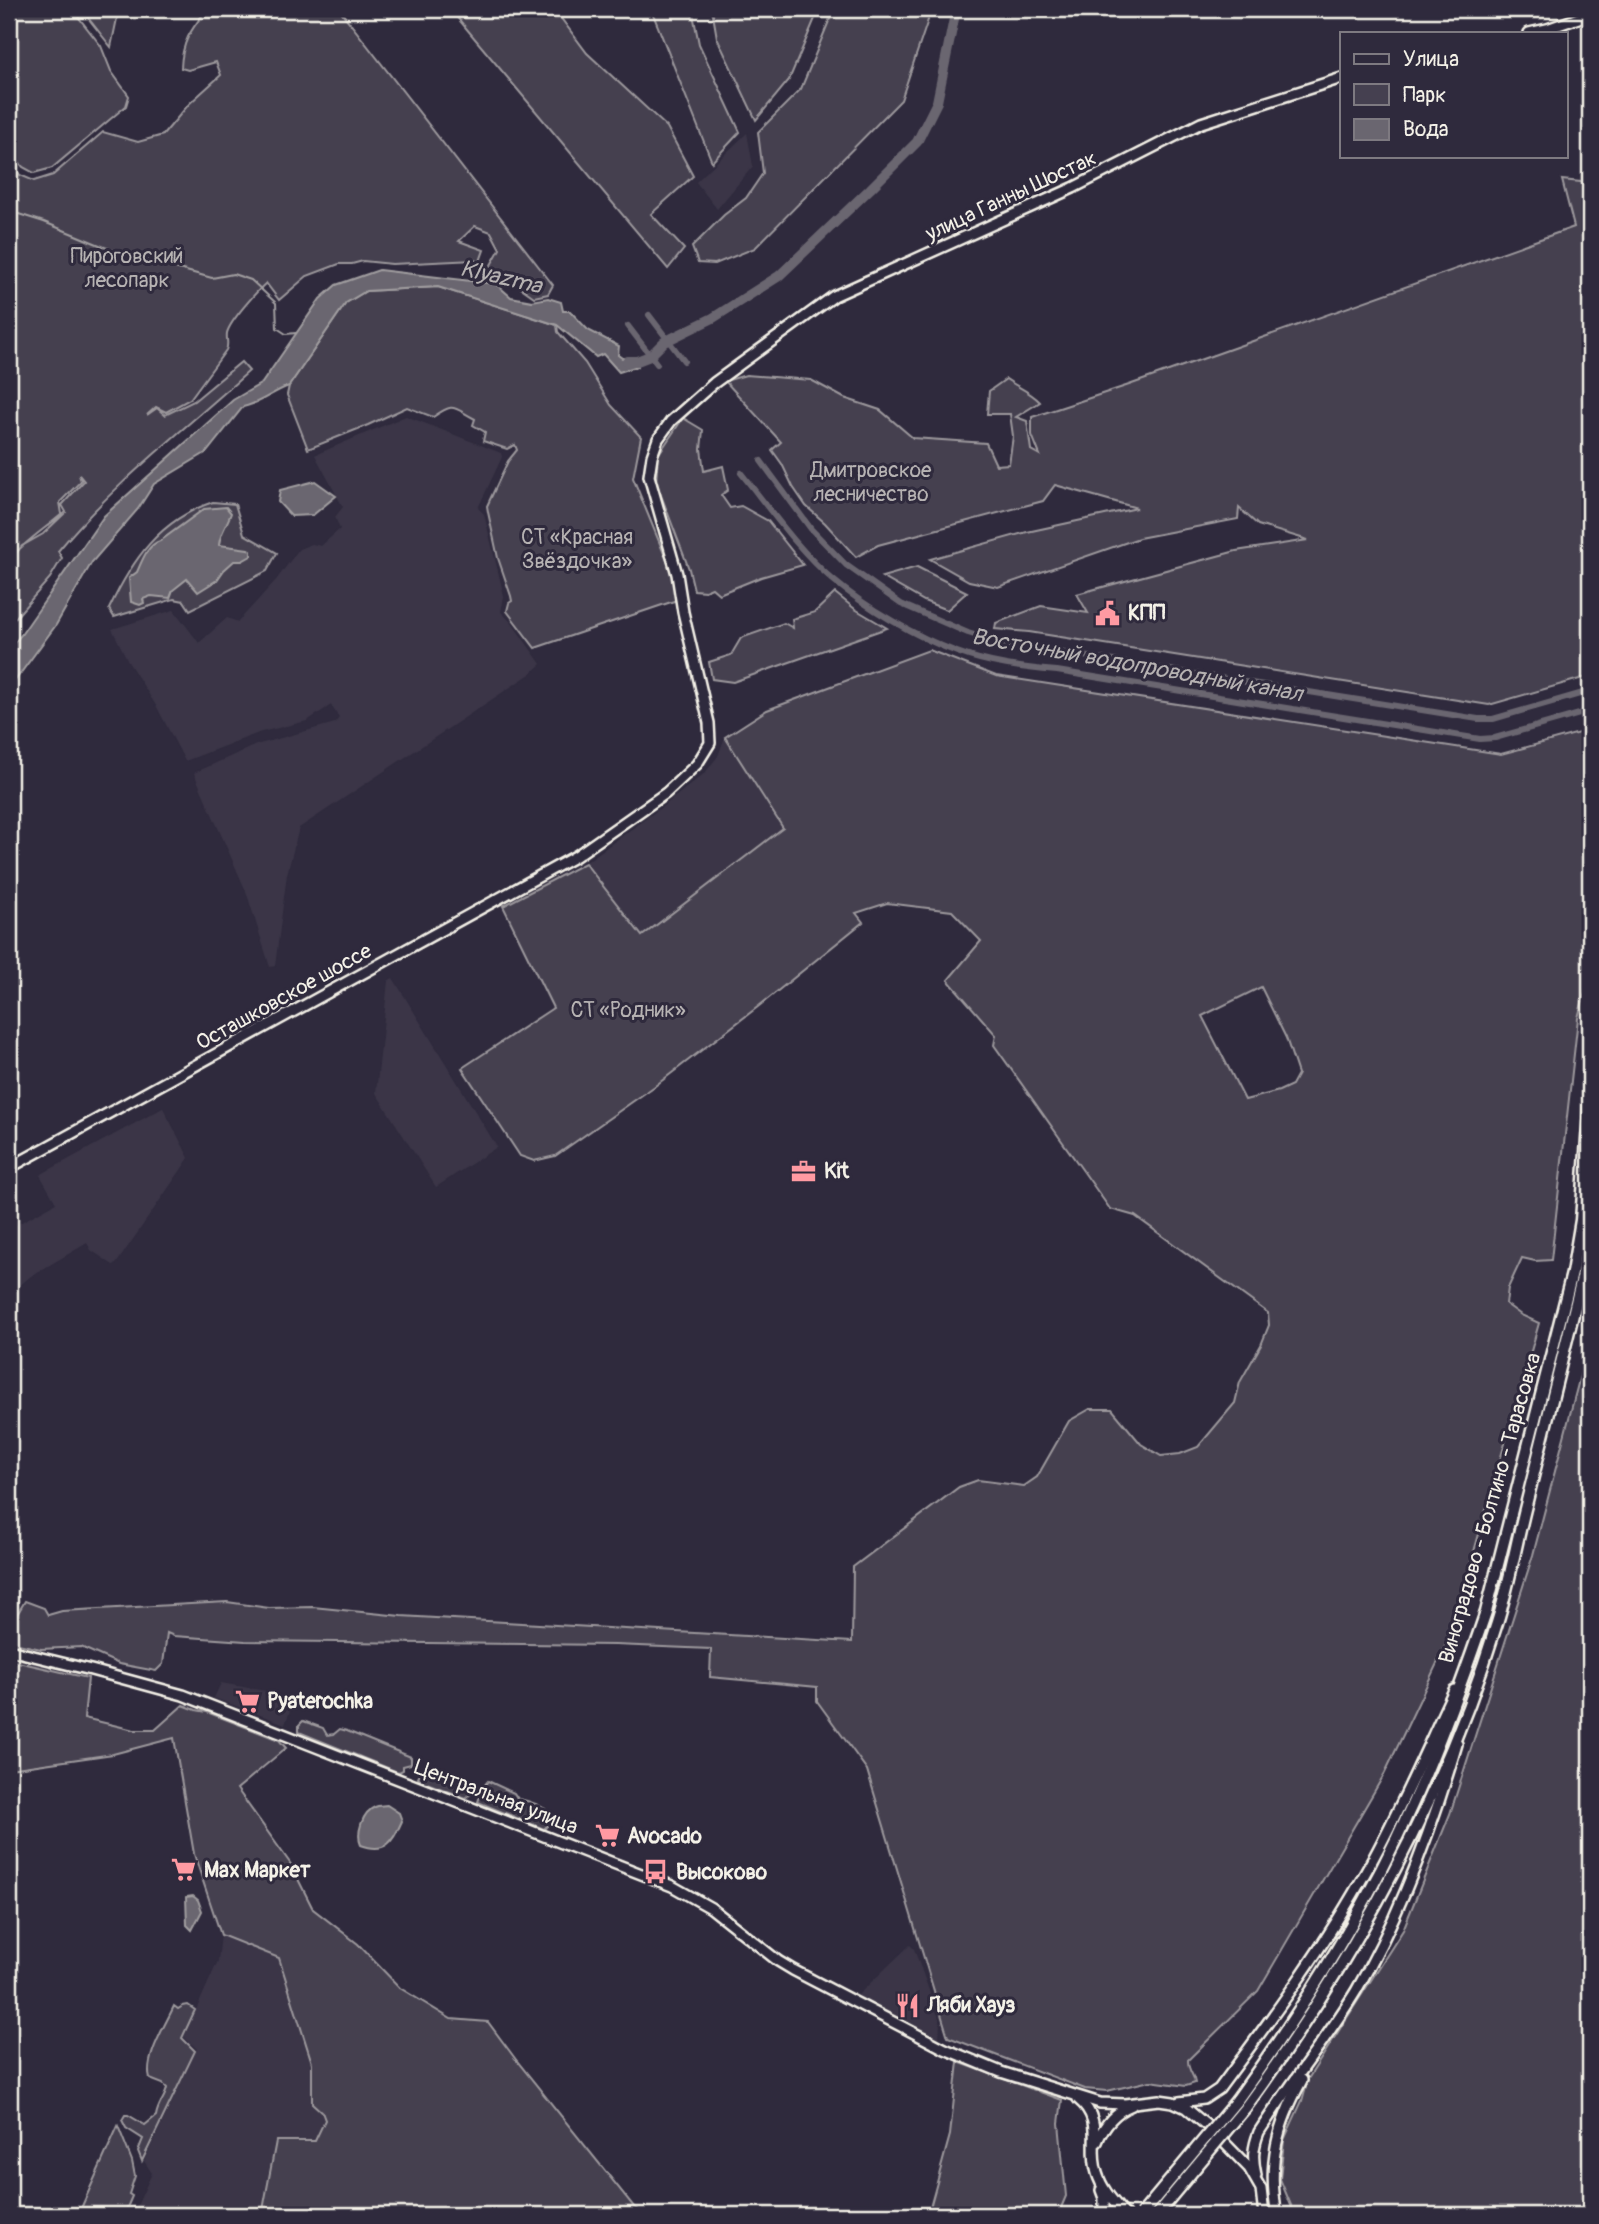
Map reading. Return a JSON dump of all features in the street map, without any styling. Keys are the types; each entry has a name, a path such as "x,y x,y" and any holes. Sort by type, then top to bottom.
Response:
{"main road":[{"path":"1532,32 1590,13"},
{"name":"улица Ганны Шостак","path":"576,856 666,793 697,764 710,743 709,723 683,612 677,574 649,476 658,439 671,422 714,383 834,296 1073,188 1201,123 1340,80"},
{"name":"Осташковское шоссе","path":"9,1168 576,856"},
{"name":"Виноградово - Болтино - Тарасовка","path":"1141,2215 1237,2100 1284,2033 1367,1896 1428,1768 1472,1654 1489,1598 1572,1273 1581,1220 1590,1098"},
{"name":"Виноградово - Болтино - Тарасовка","path":"1156,2215 1245,2108 1282,2057 1330,1984 1377,1903 1422,1813 1470,1700 1497,1622 1583,1274 1590,1221"},
{"name":"Центральная улица","path":"9,1650 183,1695 672,1886 711,1908 778,1961 929,2041 1001,2072 1100,2103 1152,2100 1192,2102 1204,2099 1219,2089 1343,1911 1369,1866 1472,1654"},
{"path":"1277,2215 1272,2192 1274,2156 1286,2109 1356,1990 1395,1916 1442,1795 1470,1700"},
{"path":"1264,2213 1253,2145 1259,2132 1318,2051"},
{"path":"1071,2094 1081,2101 1093,2121 1096,2171 1104,2199 1104,2215"},
{"path":"1173,2102 1198,2116 1244,2162 1257,2180"},
{"path":"1095,2153 1105,2125 1123,2109 1136,2103"},
{"path":"1096,2171 1108,2196 1125,2215"}],"shaded area":[{"path":"1590,125 1590,183 1579,182"},
{"path":"747,133 753,166 717,209 696,182"},
{"path":"406,416 501,453 502,457 478,508 484,514 504,596 501,612 541,664 530,674 299,828 287,874 275,966 270,967 246,891 194,773 256,745 335,723 339,718 331,705 307,721 261,732 185,761 112,629 174,610 199,643 227,618 238,622 277,579 299,549 312,544 321,546 340,529 335,517 343,507 315,455"},
{"path":"725,737 783,828 641,936 585,863 705,773 718,756"},
{"path":"393,978 497,1147 436,1187 376,1093 388,981"},
{"path":"163,1108 189,1158 116,1264 113,1265 91,1250 87,1243 31,1276 9,1294 9,1229 56,1203 40,1175"},
{"path":"221,1683 266,1691 294,1701 285,1724 214,1698"},
{"path":"221,1935 279,1958 312,2063 312,2103 322,2112 325,2120 315,2141 276,2141 262,2215 133,2215 152,2173 144,2161 197,2049 184,2037 218,1961"},
{"path":"910,1945 914,1949 940,2021 939,2039 858,1995"}],"green space":[{"path":"9,9 72,9 101,46 111,71 129,96 126,106 52,168 34,173 23,167 9,150"},
{"path":"81,9 119,9 111,47"},
{"name":"Пироговский лесопарк","path":"207,9 339,9 553,285 548,294 534,297 517,285 495,280 487,272 500,249 491,232 475,226 459,241 484,250 479,264 475,260 392,264 363,261 339,264 307,276 279,300 266,283 233,321 227,333 226,350 190,399 166,412 156,407 147,415 157,408 165,415 194,401 241,362 249,371 102,502 58,551 62,558 50,578 9,625 9,560 10,561 20,548 10,559 9,162 20,175 34,181 53,175 103,132 138,142 163,135 189,104 221,75 216,62 188,70 181,68 188,36","holes":["79,475 84,481 62,505 66,512 43,534 24,545 62,514 60,502 81,481"]},
{"path":"450,9 554,9 587,53 667,127 693,176 651,214 684,249 668,269"},
{"path":"651,9 692,9 699,44 740,132 712,162"},
{"path":"712,9 819,9 789,80 756,120 717,38"},
{"path":"834,9 927,9 928,20 901,100 755,248 715,264 698,263 692,247 724,215 746,198 763,173 758,132 801,89"},
{"name":"Дмитровское лесничество","path":"1562,180 1590,183 1590,676 1489,705 1029,632 995,629 996,623 1041,606 1088,613 1077,594 1236,551 1308,540 1258,525 1239,508 1238,519 1139,538 998,587 969,581 930,559 1027,532 1137,508 1055,485 1043,501 878,545 856,557 806,506 772,450 781,442 725,381 746,375 811,380 844,398 880,410 913,438 986,443 996,465 1009,464 1013,436 1010,414 987,414 989,391 1006,379 1040,402 1016,417 1027,421 1031,450 1040,455 1032,435 1032,417 1574,227"},
{"name":"СТ «Красная Звёздочка»","path":"438,287 557,325 558,332 585,363 611,405 641,437 633,478 672,573 677,600 535,648 507,611 512,601 498,558 487,506 508,461 517,450 515,445 507,449 483,441 485,432 473,425 475,419 457,409 446,409 433,417 407,407 308,449 287,395 289,386 346,303 366,291"},
{"path":"683,418 703,430 701,449 704,471 723,466 728,490 721,495 730,508 741,506 768,521 803,565 761,577 719,594 712,588 705,591 694,590 689,569 656,482 658,455"},
{"path":"213,502 235,504 244,534 277,553 267,571 190,610 184,601 174,599 114,617 109,609 127,574 149,544 177,519"},
{"path":"917,567 967,592 947,610 924,601 882,577"},
{"path":"835,593 855,609 887,628 733,682 712,679 709,662 731,655 741,638 784,623 793,628 792,619 815,612"},
{"name":"СТ «Родник»","path":"929,650 996,676 1501,754 1590,730 1590,973 1578,1018 1551,1260 1522,1258 1508,1288 1506,1304 1539,1323 1450,1636 1385,1773 1258,1991 1188,2060 1195,2083 1186,2086 1150,2081 1107,2091 1085,2089 948,2037 867,1770 817,1701 817,1687 710,1677 711,1649 615,1645 245,1641 174,1636 167,1633 163,1664 156,1671 119,1664 81,1647 41,1649 9,1642 9,1628 25,1601 44,1608 48,1615 62,1611 227,1602 269,1608 313,1607 401,1616 852,1642 853,1567 959,1487 978,1480 1024,1486 1037,1477 1069,1421 1090,1409 1112,1409 1141,1444 1161,1456 1180,1454 1198,1447 1235,1403 1240,1382 1269,1325 1268,1313 1135,1216 1110,1209 994,1045 996,1035 948,980 981,941 952,911 887,903 856,913 863,922 655,1086 555,1156 534,1161 520,1156 462,1068 553,1008 503,906 585,863 642,936 783,828 725,737 767,710","holes":["1261,987 1286,1038 1298,1074 1292,1085 1245,1100 1202,1016"]},
{"path":"1590,1338 1590,2215 1295,2215 1280,2179 1284,2140 1302,2101 1308,2079 1403,1930 1450,1814 1533,1555"},
{"path":"9,1660 88,1678 84,1718 134,1730 155,1730 183,1705 279,1740 286,1748 237,1789 290,1863 313,1909 358,1944 400,1988 451,2019 488,2022 634,2207 648,2215 262,2215 276,2141 315,2141 325,2120 322,2112 312,2103 312,2063 279,1958 221,1935 194,1854 174,1738 113,1754 9,1769"},
{"path":"303,1721 323,1728 327,1735 340,1729 347,1731 411,1757 411,1764 403,1766 403,1770 399,1772 395,1771 299,1732 299,1725"},
{"path":"425,1763 471,1781 472,1793 466,1798 421,1781 418,1778"},
{"path":"488,1781 514,1793 518,1799 544,1808 551,1814 550,1823 544,1829 478,1802"},
{"path":"188,2005 195,2010 182,2038 195,2051 142,2161 138,2151 143,2139 126,2128 122,2120 128,2115 145,2125 156,2116 167,2088 150,2079 150,2062 174,2006 178,2009"},
{"path":"958,2062 1062,2100 1059,2123 1066,2196 1058,2215 928,2215 950,2135"},
{"path":"118,2126 135,2176 129,2194 132,2196 124,2215 78,2215"}],"water":[{"path":"379,270 496,284 511,297 532,301 548,298 561,302 563,311 570,311 588,330 619,346 618,355 622,358 637,358 638,366 619,372 603,354 596,357 557,325 438,287 366,291 346,303 289,386 243,407 207,452 154,484 138,509 92,562 56,625 9,689 9,649 104,516 233,400 262,383 320,299 336,285"},
{"path":"315,481 336,496 313,515 291,516 278,502 280,490"},
{"path":"226,507 231,513 219,545 248,549 251,556 242,561 234,561 217,580 198,592 187,579 173,590 170,598 151,596 143,599 144,603 140,605 131,602 129,578 137,572 155,543 204,509"},
{"path":"387,1805 399,1813 402,1821 392,1840 377,1848 361,1845 360,1829 364,1818 375,1807"},
{"path":"193,1896 198,1900 202,1911 192,1930 187,1925 186,1897"}],"waterway":[{"name":"Klyazma","path":"627,361 637,361 650,356 664,342 713,318 779,276 917,142 937,102 956,9"},
{"path":"9,211 44,222 119,253 212,278 233,274 251,280 276,303 277,328 286,334 296,333"},
{"name":"Восточный водопроводный канал","path":"649,315 684,361"},
{"name":"Восточный водопроводный канал","path":"628,326 657,364"},
{"name":"Восточный водопроводный канал","path":"761,461 811,529 846,565 901,604 968,633 1010,646 1478,719 1493,719 1590,691"},
{"name":"Восточный водопроводный канал","path":"741,473 807,555 845,590 908,630 941,646 981,660 1480,739 1495,738 1590,711"}],"place":[{"name":"КПП","path":"1108,613"},
{"name":"Kit","path":"804,1171"},
{"name":"Pyaterochka","path":"247,1701"},
{"name":"Avocado","path":"607,1836"},
{"name":"Мах Маркет","path":"184,1870"},
{"name":"Высоково","path":"656,1872"},
{"name":"Ляби Хауз","path":"907,2005"}]}
